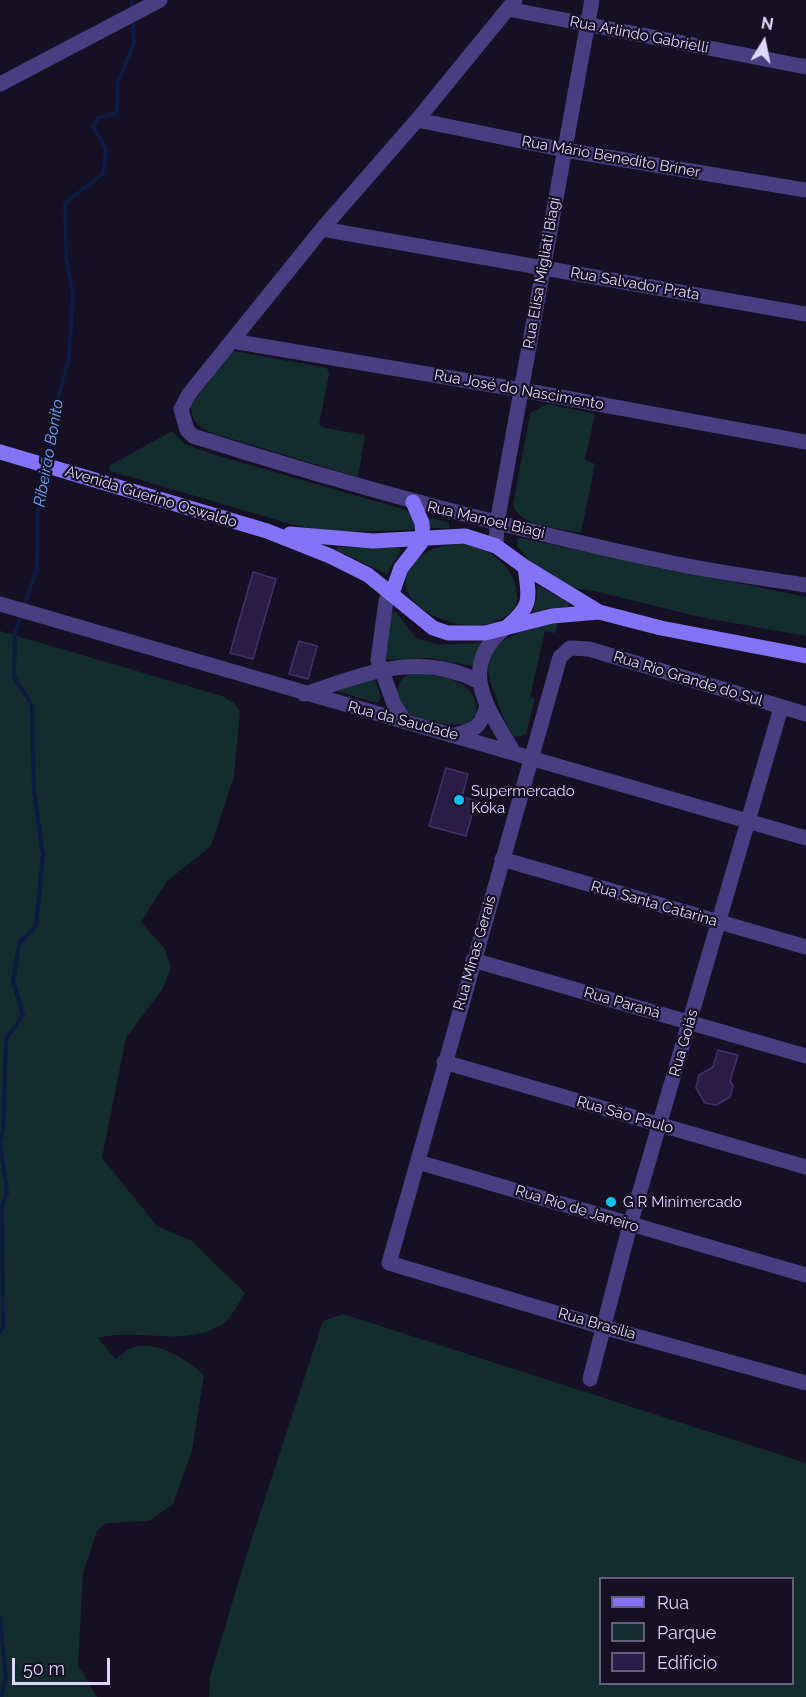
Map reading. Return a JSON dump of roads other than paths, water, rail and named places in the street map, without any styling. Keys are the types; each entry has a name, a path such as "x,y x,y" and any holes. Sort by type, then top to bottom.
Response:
{"main road":[{"name":"Avenida Guerino Oswaldo","path":"0,452 267,531 351,565 392,593 428,624 448,633 464,635 503,630 552,616 599,612"},
{"path":"392,593 401,568 423,540 422,523 413,502"},
{"name":"Avenida Guerino Oswaldo","path":"267,531 335,539 423,540 449,535 465,536 496,546 525,567 599,612"},
{"path":"503,630 522,614 528,604 529,594 525,567"},
{"path":"599,612 671,630 806,656"}],"street":[{"name":"Rua Elisa Migliati Biagi","path":"496,546 497,523 592,0"},
{"path":"0,84 153,4"},
{"name":"Rua Arlindo Gabrielli","path":"511,4 587,26 806,67"},
{"path":"232,341 322,229 417,120 511,4"},
{"name":"Rua Mário Benedito Briner","path":"417,120 565,150 806,190"},
{"name":"Rua Salvador Prata","path":"322,229 806,314"},
{"name":"Rua José do Nascimento","path":"232,341 522,390 806,442"},
{"name":"Rua Manoel Biagi","path":"232,341 189,394 181,409 187,430 194,436 311,474 497,523 674,564 806,585"},
{"path":"392,593 386,601 378,660 394,704 405,722"},
{"name":"Rua da Saudade","path":"0,604 303,694 454,735 806,838"},
{"path":"503,630 490,641 483,657 478,681 487,706 514,753"},
{"name":"Rua Rio Grande do Sul","path":"570,648 589,649 806,714"},
{"name":"Rua Minas Gerais","path":"389,1263 530,758 560,657 570,648"},
{"path":"303,694 380,670 424,665 460,672 478,681"},
{"path":"454,735 475,729 482,721 487,706"},
{"name":"Rua Goiás","path":"590,1379 630,1225 781,708"},
{"name":"Rua Santa Catarina","path":"502,859 806,947"},
{"name":"Rua Paraná","path":"473,960 806,1056"},
{"name":"Rua São Paulo","path":"444,1062 806,1167"},
{"name":"Rua Rio de Janeiro","path":"418,1162 806,1275"},
{"name":"Rua Brasília","path":"389,1263 603,1327 806,1383"}],"waterway":[{"name":"Ribeirão Bonito","path":"132,0 132,11"},
{"name":"Ribeirão Bonito","path":"46,462 54,414 69,358 73,295 66,256 65,203 103,174 106,150 93,126 98,118 117,113 118,82 134,43 133,19"},
{"name":"Ribeirão Bonito","path":"24,606 37,569 38,502 44,469"},
{"name":"Ribeirão Bonito","path":"0,1141 3,1133 6,1039 23,1015 13,981 20,942 36,926 43,855 34,792 32,705 14,677 15,632 22,613"},
{"name":"Ribeirão Bonito","path":"0,1143 7,1193 2,1205 3,1327 0,1332"},
{"name":"Ribeirão Bonito","path":"0,1618 6,1677 1,1697"}],"place":[{"name":"Supermercado Kóka","path":"459,800"},
{"name":"G R Minimercado","path":"611,1202"}]}
